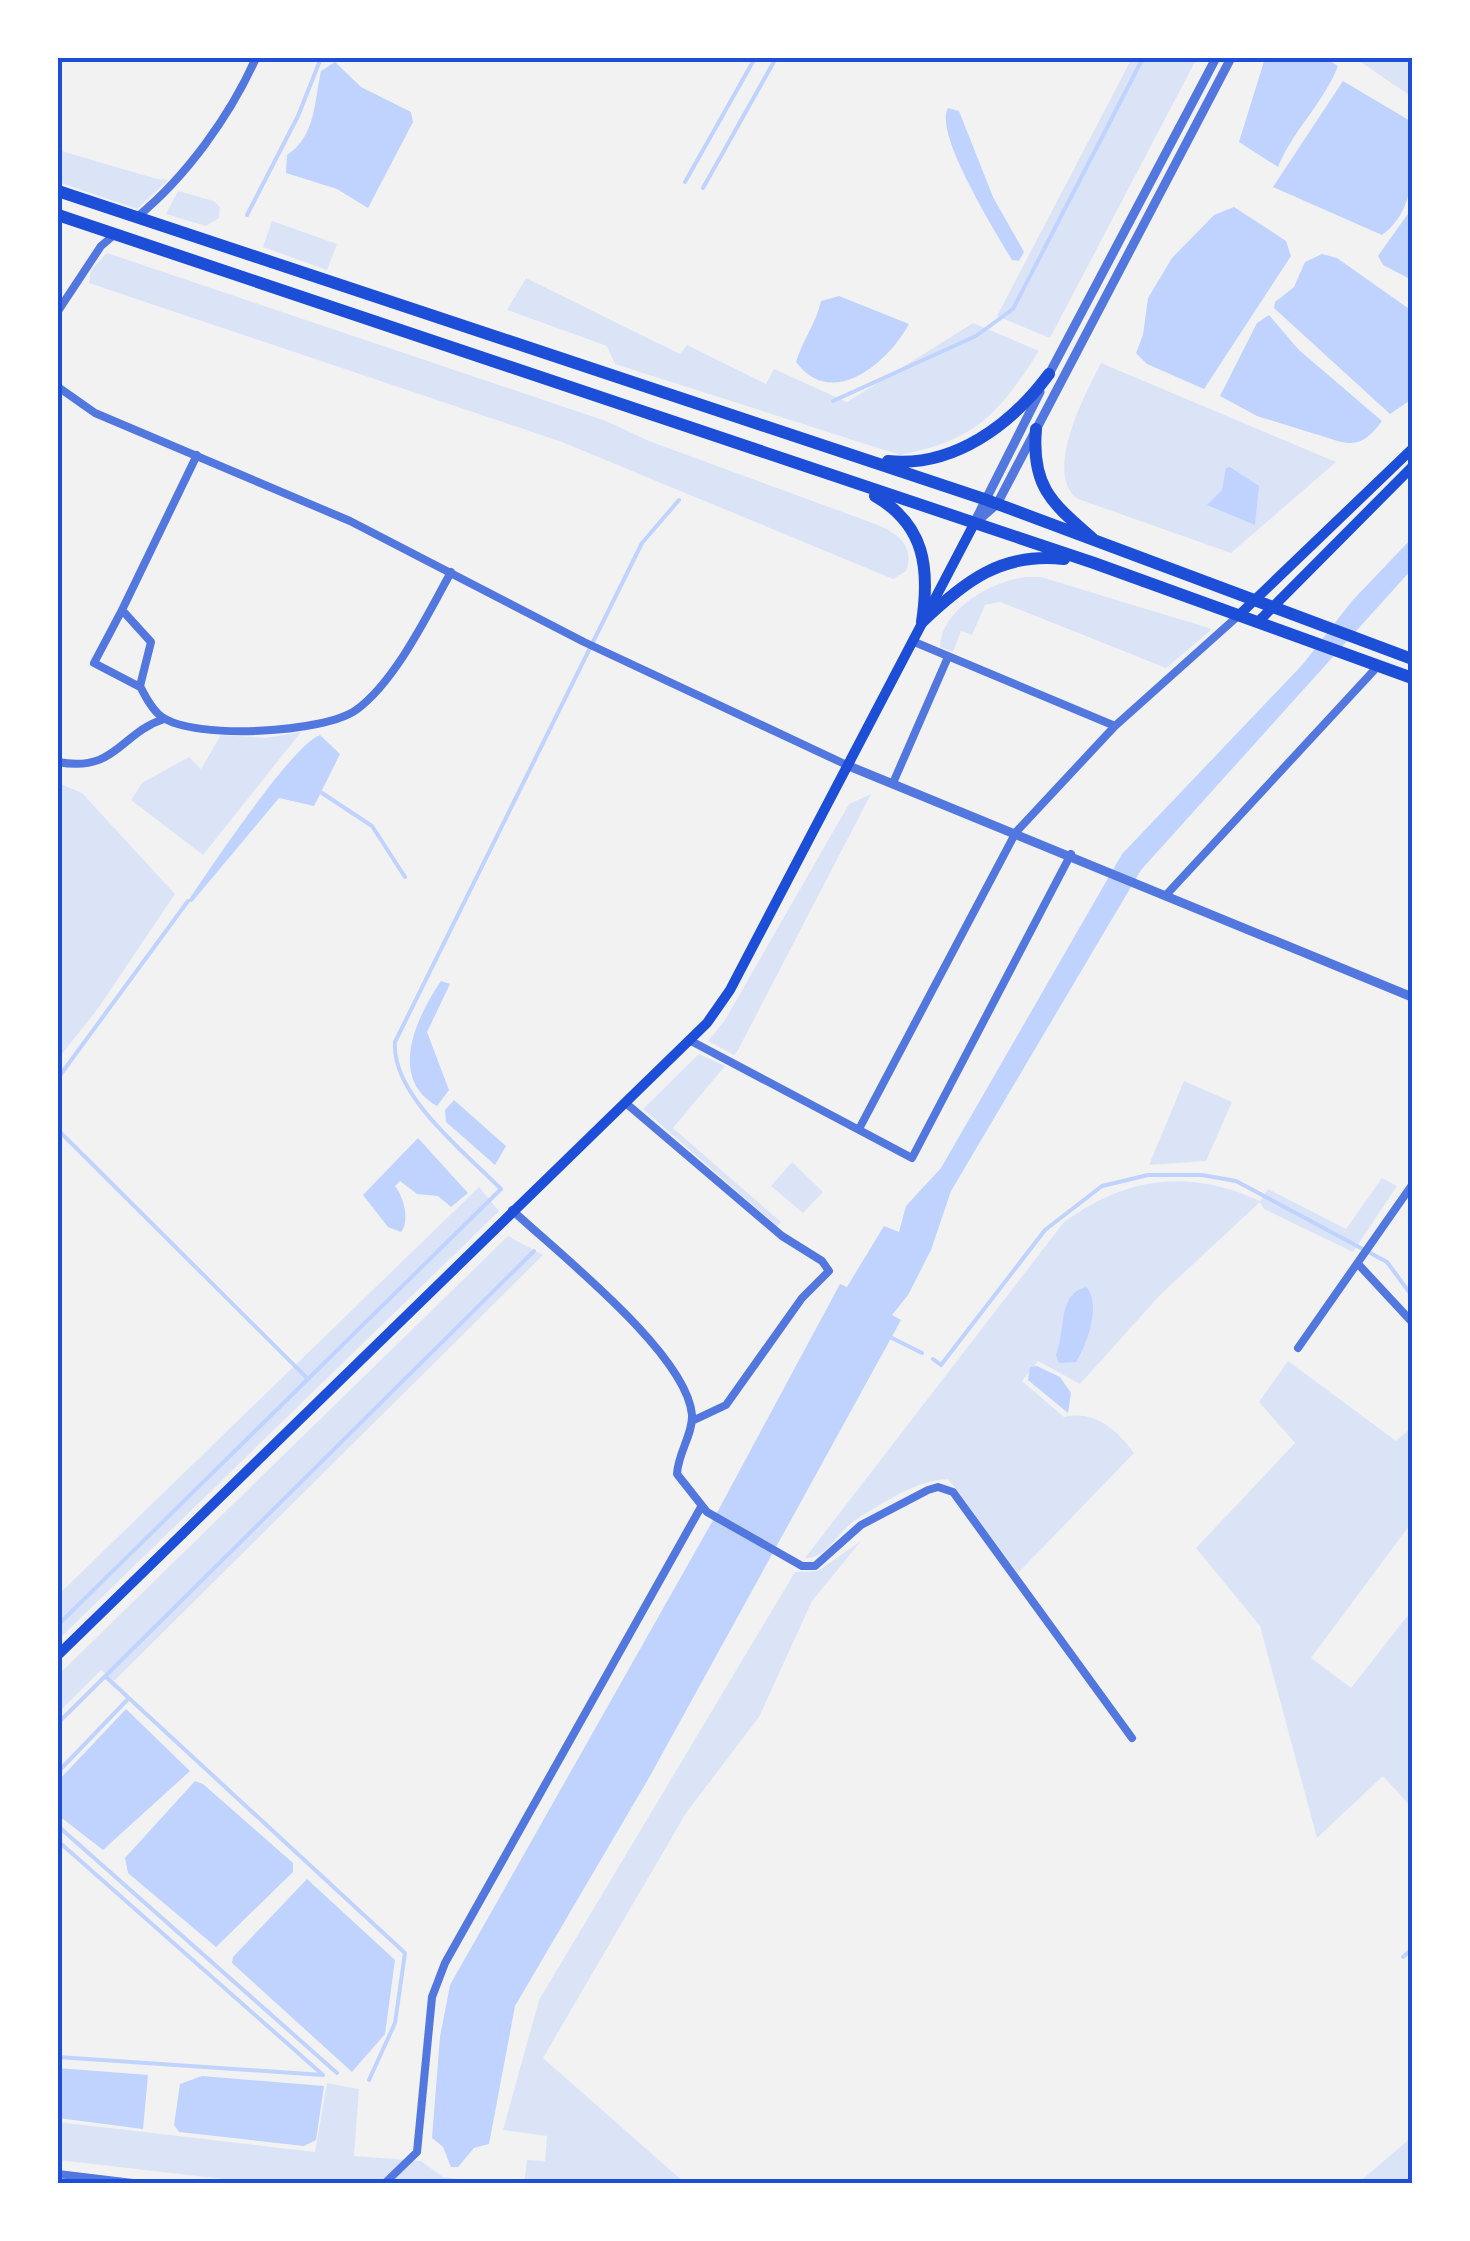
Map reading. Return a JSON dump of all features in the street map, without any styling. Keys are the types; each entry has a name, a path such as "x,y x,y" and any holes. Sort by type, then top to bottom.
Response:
{"highway":[{"path":"58,191 990,502 1102,547 1412,659"},
{"path":"58,215 1094,563 1412,678"},
{"path":"444,346 454,320"},
{"path":"862,458 909,463 976,441 1014,416 1049,374"},
{"path":"1036,428 1036,464 1047,496 1102,547"},
{"path":"851,482 892,506 917,536 926,572 922,622"},
{"path":"922,622 970,579 999,565 1042,557 1094,563"}],"main road":[{"path":"1238,616 1412,449"},
{"path":"1258,622 1412,467"},
{"path":"58,1655 512,1210 691,1041 730,990 974,524"}],"street":[{"path":"136,217 180,176 222,118 256,58"},
{"path":"990,502 1049,374 1216,58"},
{"path":"974,524 1036,428 1231,58"},
{"path":"58,311 101,246 115,235"},
{"path":"58,386 95,413 350,521 600,650 849,766 1412,997"},
{"path":"168,719 140,687 94,663 197,456"},
{"path":"58,762 86,765 106,759 158,720 168,719 203,730 273,731 355,712 415,636 451,572"},
{"path":"122,610 152,642 140,687"},
{"path":"859,1130 1016,832 1116,726 1238,616"},
{"path":"912,641 1116,726"},
{"path":"893,783 948,657"},
{"path":"1168,894 1379,666"},
{"path":"691,1041 912,1158 1076,856"},
{"path":"628,1104 782,1236 822,1261 829,1271 802,1298 726,1405 692,1421"},
{"path":"1298,1348 1412,1185"},
{"path":"512,1210 663,1354 687,1397 692,1421 677,1474 704,1510 802,1566 815,1566 860,1525 928,1490 953,1492 1132,1738"},
{"path":"1359,1266 1412,1322"},
{"path":"384,2184 417,2152 432,1997 445,1963 704,1510"},
{"path":"58,2174 141,2184"}],"shaded area":[{"path":"1132,58 1197,58 1050,338 997,316"},
{"path":"1355,58 1412,58 1412,97"},
{"path":"58,150 168,180 137,209 58,182"},
{"path":"178,191 214,201 220,207 219,218 206,226 166,214"},
{"path":"272,221 337,244 327,270 263,247"},
{"path":"107,253 606,421 649,441 878,525 907,548 906,571 893,579 562,442 89,283 91,270"},
{"path":"526,278 680,354 687,345 766,384 774,369 847,402 973,323 1039,351 1011,392 983,421 948,441 900,455 615,364 607,346 507,310"},
{"path":"1101,363 1336,462 1231,553 1078,499 1068,487 1064,471 1066,453 1070,432"},
{"path":"1041,577 1212,629 1166,668 1000,602 985,605 972,635 961,631 953,652 940,647 949,621 970,599 998,584"},
{"path":"301,732 203,855 131,800 142,783 189,757 201,769 221,735 266,738"},
{"path":"58,783 82,793 175,894 99,1007 58,1059"},
{"path":"871,794 737,1052 734,1055 708,1041 725,1020 849,804"},
{"path":"699,1054 725,1066 673,1128 781,1222 777,1226 643,1109"},
{"path":"1184,1081 1232,1102 1206,1161 1149,1165"},
{"path":"792,1162 823,1192 803,1213 771,1186"},
{"path":"1382,1178 1397,1186 1353,1252 1264,1209 1260,1202 1161,1294 1080,1384 1038,1361 1022,1381 1064,1417 1086,1416 1104,1424 1134,1453 1018,1573 948,1479 911,1488 887,1501 854,1521 826,1550 805,1558 1064,1222 1111,1195 1159,1182 1183,1181 1208,1184 1260,1201 1268,1189 1346,1229"},
{"path":"479,1187 499,1211 58,1640 58,1595"},
{"path":"508,1236 543,1255 114,1681 101,1670 58,1713 58,1675"},
{"path":"1288,1361 1396,1441 1412,1427 1412,1522 1311,1658 1351,1688 1412,1610 1412,1808 1383,1776 1317,1838 1260,1626 1196,1548 1295,1443 1259,1402"},
{"path":"861,1541 812,1601 759,1717 686,1813 543,2058 685,2183 524,2183 527,2160 545,2161 547,2136 503,2130 539,2000 795,1572 818,1571"},
{"path":"327,2083 359,2089 354,2156 421,2161 443,2177 491,2183 268,2184 58,2160 58,2122 315,2152"},
{"path":"1412,2137 1412,2183 1358,2183"}],"water":[{"path":"1265,58 1325,58 1338,66 1278,167 1239,142"},
{"path":"335,62 361,87 411,112 413,122 368,208 337,189 286,173 287,155 309,128 321,71"},
{"path":"1343,81 1412,122 1408,198 1394,224 1382,235 1273,187"},
{"path":"948,108 959,111 993,197 1024,252 1019,261 1012,260 958,160 946,121"},
{"path":"1234,207 1286,241 1291,256 1204,389 1147,364 1136,353 1143,335 1148,298 1172,258 1214,215"},
{"path":"1412,208 1412,280 1383,265 1378,256"},
{"path":"1322,254 1337,258 1412,311 1412,399 1390,414 1274,308 1275,302 1294,287 1305,262"},
{"path":"839,296 909,324 873,366 842,382 826,382 810,376 796,362 821,301"},
{"path":"1269,315 1299,350 1382,421 1369,436 1354,443 1341,442 1257,416 1220,396 1257,323"},
{"path":"1226,468 1259,486 1255,525 1207,505 1222,490"},
{"path":"1412,538 1412,569 1141,870 951,1191 931,1250 908,1295 892,1315 901,1320 650,1776 515,2006 489,2144 474,2148 458,2167 451,2167 443,2147 432,2138 440,2037 450,1985 712,1522 840,1284 847,1287 884,1226 899,1232 906,1206 941,1168 1122,854 1303,664 1352,601"},
{"path":"320,735 340,754 314,806 279,798 192,902 188,901 271,784"},
{"path":"441,981 450,984 427,1032 449,1090 437,1106 413,1080 410,1063 416,1029"},
{"path":"454,1100 506,1146 495,1165 446,1122 445,1110"},
{"path":"418,1138 468,1193 451,1207 438,1196 417,1194 400,1181 395,1186 405,1209 401,1232 388,1227 363,1195"},
{"path":"1086,1287 1093,1303 1088,1335 1076,1362 1059,1363 1056,1355 1066,1305 1070,1297"},
{"path":"1037,1366 1060,1377 1071,1393 1068,1413 1028,1380 1030,1367"},
{"path":"126,1709 190,1771 103,1850 58,1815 58,1781"},
{"path":"195,1781 293,1863 293,1872 216,1947 128,1873 125,1858"},
{"path":"307,1879 395,1960 385,2034 352,2072 232,1963 233,1957"},
{"path":"58,2068 148,2075 143,2129 58,2118"},
{"path":"202,2076 324,2086 316,2140 304,2146 179,2132 174,2125 180,2084"}],"waterway":[{"path":"247,215 298,116 321,58"},
{"path":"685,182 755,58"},
{"path":"703,188 776,58"},
{"path":"833,401 976,336 1013,309 1143,58"},
{"path":"58,1625 501,1189 451,1141 418,1102 397,1062 395,1042 642,543 679,500"},
{"path":"322,793 372,826 405,877"},
{"path":"58,1078 188,901"},
{"path":"58,1130 308,1379"},
{"path":"933,1359 941,1365 1045,1230 1102,1186 1148,1175 1202,1175 1236,1181 1387,1262 1412,1296"},
{"path":"58,1723 534,1251"},
{"path":"890,1337 922,1353"},
{"path":"105,1676 405,1953 395,2023 369,2080"},
{"path":"58,1772 127,1700"},
{"path":"58,1826 337,2073"},
{"path":"58,1841 323,2075 58,2057"},
{"path":"1403,1957 1412,1949"}]}
